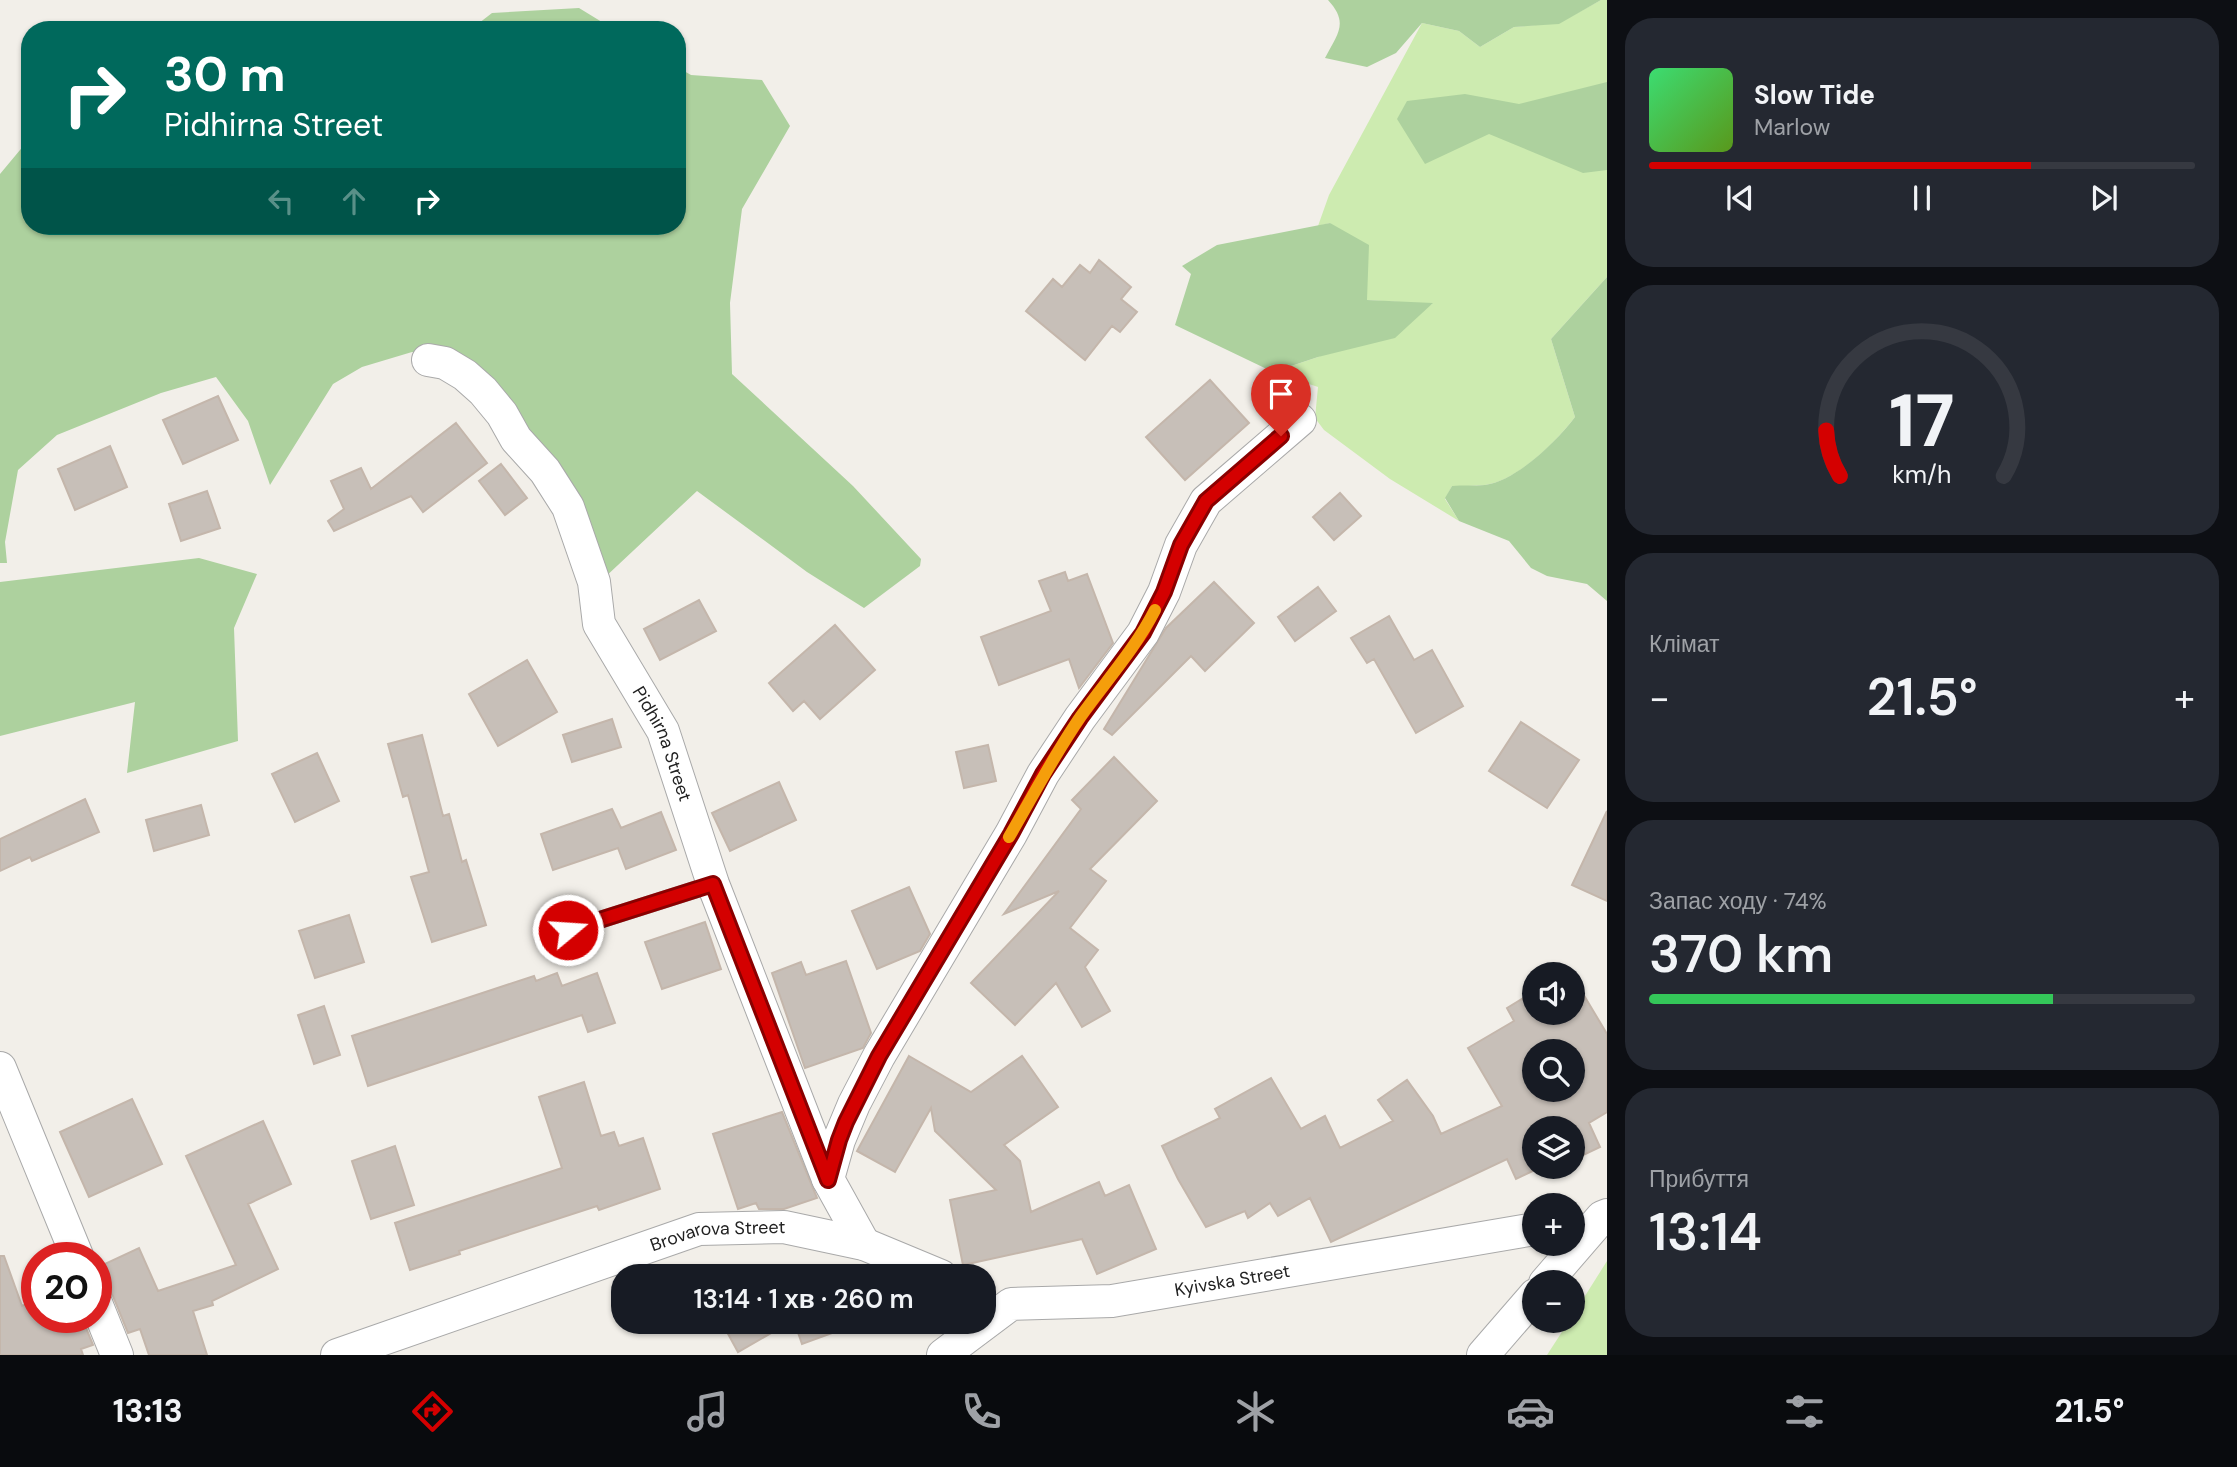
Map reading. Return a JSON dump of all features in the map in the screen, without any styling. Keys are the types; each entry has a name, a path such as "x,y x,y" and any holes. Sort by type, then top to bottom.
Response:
{"street":[{"name":"Pidhirna Street","path":"428,360 445,363 465,375 483,391 502,414 516,439 545,471 568,507 594,582 599,624 663,731 713,884 828,1180 864,1244"},
{"path":"828,1180 844,1128 879,1056 1011,834 1043,774 1080,718 1143,633 1164,592 1181,545 1206,501 1300,420"},
{"path":"0,1068 71,1242"},
{"path":"1555,1270 1594,1218"},
{"name":"Brovarova Street","path":"337,1355 699,1229 784,1227 864,1244 912,1264"},
{"name":"Kyivska Street","path":"943,1355 997,1298 1112,1301 1522,1231"},
{"path":"1483,1355 1522,1310"},
{"path":"108,1333 117,1355"}],"lane":[{"path":"543,938 713,884"}],"green space":[{"path":"1328,0 1601,0 1559,24 1514,27 1480,47 1459,31 1422,23 1396,53 1367,67 1325,58 1337,35 1340,22"},
{"path":"1601,0 1607,0 1607,277 1551,339 1575,417 1535,459 1510,476 1485,485 1452,486 1445,499 1459,521 1390,479 1324,430 1315,418 1318,387 1273,372 1318,357 1432,304 1367,300 1330,223 1318,226 1329,195 1422,23 1459,31 1480,47 1514,27 1559,23"},
{"path":"579,8 600,21 482,21 492,13"},
{"path":"686,72 691,75 762,80 790,126 742,209 730,303 732,374 853,486 921,559 920,566 864,608 807,572 697,491 602,580 587,533 430,352 412,352 362,367 333,384 270,485 248,421 216,377 161,393 57,435 18,470 5,542 7,563 0,563 0,174 21,149 21,235 686,235"},
{"path":"1607,82 1607,170 1583,173 1489,134 1425,164 1397,119 1407,101 1465,94 1519,104"},
{"path":"1330,223 1369,245 1367,300 1433,303 1395,338 1318,357 1273,372 1175,325 1191,274 1182,266 1217,245"},
{"path":"1607,277 1607,601 1587,584 1547,576 1531,568 1509,541 1459,521 1445,498 1452,486 1497,482 1522,468 1557,438 1575,417 1551,339"},
{"path":"199,558 257,574 234,628 238,741 127,773 135,702 0,736 0,582"},
{"path":"1607,1261 1607,1355 1547,1355 1561,1333 1585,1333 1585,1296"}],"building":[{"path":"1099,260 1131,287 1121,299 1137,312 1120,332 1112,326 1085,360 1026,311 1053,279 1062,287 1080,265 1090,273"},
{"path":"1210,380 1249,423 1185,480 1146,437"},
{"path":"218,396 238,440 183,464 163,420"},
{"path":"456,423 487,463 423,512 411,496 334,531 328,521 344,509 331,481 361,468 371,489"},
{"path":"110,446 127,487 75,510 58,469"},
{"path":"501,464 527,498 505,515 479,481"},
{"path":"207,491 220,528 181,541 169,504"},
{"path":"1340,493 1361,516 1334,540 1313,517"},
{"path":"1065,572 1068,581 1087,574 1113,643 1079,688 1069,659 999,685 981,637 1051,611 1039,581"},
{"path":"1214,582 1254,623 1205,671 1191,656 1112,735 1104,729 1166,628"},
{"path":"1318,587 1336,611 1295,641 1278,617"},
{"path":"699,600 716,631 660,660 644,629"},
{"path":"1389,616 1414,660 1432,650 1463,706 1416,733 1374,659 1367,663 1351,638"},
{"path":"835,625 875,670 820,719 804,701 793,711 769,683"},
{"path":"527,660 557,712 498,746 469,694"},
{"path":"612,719 621,747 572,762 563,735"},
{"path":"1521,722 1579,760 1547,808 1489,771"},
{"path":"422,735 443,816 449,814 462,862 466,860 486,925 432,942 411,877 429,872 408,795 403,797 388,744"},
{"path":"988,745 996,781 964,788 956,752"},
{"path":"317,753 339,801 295,822 272,774"},
{"path":"1114,757 1157,801 1090,869 1106,881 1070,928 1098,950 1085,967 1110,1011 1082,1027 1056,983 1015,1025 971,983 1059,891 1004,914 1081,809 1072,800"},
{"path":"779,782 796,820 730,851 712,813"},
{"path":"85,799 99,832 32,861 30,857 0,871 0,839"},
{"path":"201,805 209,835 154,851 146,820"},
{"path":"612,809 621,828 661,812 676,850 626,869 618,848 553,870 541,834"},
{"path":"1607,811 1607,901 1572,885"},
{"path":"909,887 930,934 920,951 877,969 852,911"},
{"path":"349,915 364,962 315,978 299,931"},
{"path":"705,922 721,969 662,989 645,942"},
{"path":"846,961 871,1033 863,1048 805,1068 772,973 801,962 806,975"},
{"path":"557,973 562,986 597,973 615,1023 588,1032 582,1015 368,1086 352,1036 534,976 536,981"},
{"path":"1585,997 1607,1034 1607,1112 1589,1123 1600,1147 1585,1154 1585,1116 1522,1116 1522,1176 1516,1179 1507,1159 1331,1242 1310,1198 1278,1216 1270,1203 1248,1218 1245,1211 1206,1227 1162,1146 1220,1118 1215,1109 1271,1078 1301,1129 1325,1116 1340,1148 1393,1121 1378,1100 1407,1080 1433,1116 1441,1134 1502,1106 1468,1048 1514,1021 1507,1008 1522,999 1522,1025 1585,1025"},
{"path":"324,1006 340,1055 314,1064 298,1015"},
{"path":"909,1056 971,1092 1022,1056 1058,1107 1004,1145 1020,1161 1031,1212 1099,1182 1105,1196 1129,1185 1156,1249 1097,1274 1082,1239 963,1264 950,1200 996,1190 935,1131 931,1108 895,1172 857,1151"},
{"path":"584,1082 601,1136 614,1132 619,1146 643,1138 660,1189 599,1210 597,1206 459,1251 460,1254 410,1270 395,1223 562,1168 539,1097"},
{"path":"132,1099 162,1164 89,1197 60,1132"},
{"path":"782,1112 817,1198 784,1209 759,1209 756,1203 738,1209 713,1134"},
{"path":"263,1121 291,1184 248,1204 278,1269 212,1301 213,1305 193,1311 207,1355 149,1355 140,1329 128,1333 112,1295 112,1261 139,1248 158,1291 236,1265 186,1156"},
{"path":"395,1146 414,1205 371,1219 352,1161"},
{"path":"0,1256 4,1256 21,1303 21,1333 88,1333 93,1345 81,1349 83,1355 0,1355"},
{"path":"728,1334 769,1334 738,1352"},
{"path":"799,1334 830,1334 802,1344"}],"slow traffic":[{"path":"1009,837 1043,774 1080,718 1143,633 1155,610"}],"route":[{"path":"568,930 713,884 828,1180 846,1122 879,1056 1011,834 1043,774 1080,718 1143,633 1164,592 1181,545 1206,501 1281,436"}]}
